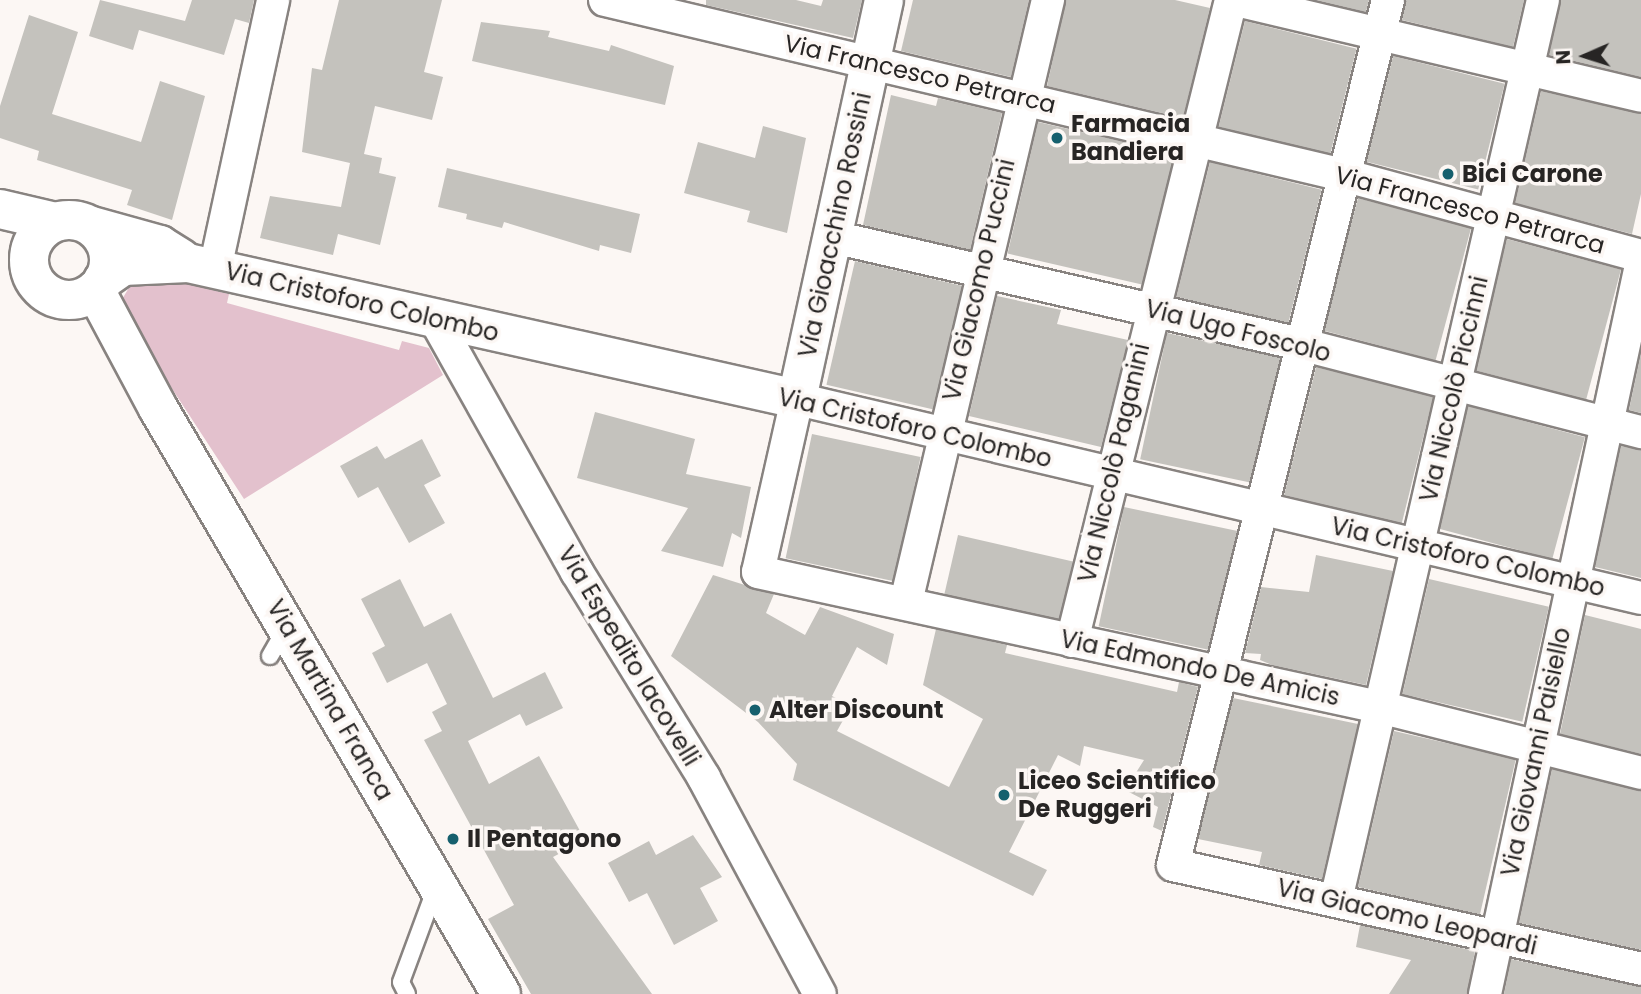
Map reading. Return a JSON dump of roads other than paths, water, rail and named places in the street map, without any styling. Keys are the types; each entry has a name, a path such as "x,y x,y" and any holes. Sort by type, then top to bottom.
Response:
{"main road":[{"name":"Via Gioacchino Rossini","path":"797,400 884,0"},
{"path":"0,209 74,224 109,257 99,285 75,299 44,289 31,247 74,224"},
{"name":"Via Cristoforo Colombo","path":"74,224 160,245 202,266"},
{"name":"Via Martina Franca","path":"0,264 44,289 158,408"},
{"name":"Via Cristoforo Colombo","path":"99,285 123,265 202,266 797,400"},
{"name":"Via Martina Franca","path":"99,285 158,408 279,641 437,885 500,994"}],"street":[{"path":"202,266 273,0"},
{"name":"Via Francesco Petrarca","path":"605,0 1343,175 1493,219 1641,256"},
{"name":"Via Giacomo Puccini","path":"906,602 1022,97 1048,0"},
{"name":"Via Niccolò Paganini","path":"1072,641 1192,140 1231,0"},
{"path":"1236,0 1641,96"},
{"path":"1219,672 1266,508 1343,175 1388,0"},
{"name":"Via Niccolò Piccinni","path":"1336,900 1543,0"},
{"name":"Via Ugo Foscolo","path":"833,237 982,269 1304,345 1455,389 1641,432"},
{"name":"Via Giovanni Paisiello","path":"1485,994 1535,748 1641,265"},
{"name":"Via Espedito Iacovelli","path":"435,319 577,572 704,778 820,994"},
{"name":"Via Cristoforo Colombo","path":"797,400 1641,598"},
{"name":"Via Gioacchino Rossini","path":"758,572 797,400"},
{"name":"Via Edmondo De Amicis","path":"758,572 906,602 1379,707 1641,773"},
{"name":"Via Giacomo Leopardi","path":"1219,672 1173,865 1641,969"}],"lane":[{"path":"407,994 401,982 437,885"}],"place":[{"name":"Farmacia Bandiera","path":"1057,138"},
{"name":"Bici Carone","path":"1448,174"},
{"name":"Alter Discount","path":"755,710"},
{"name":"Liceo Scientifico De Ruggeri","path":"1004,795"},
{"name":"Il Pentagono","path":"453,839"}]}
